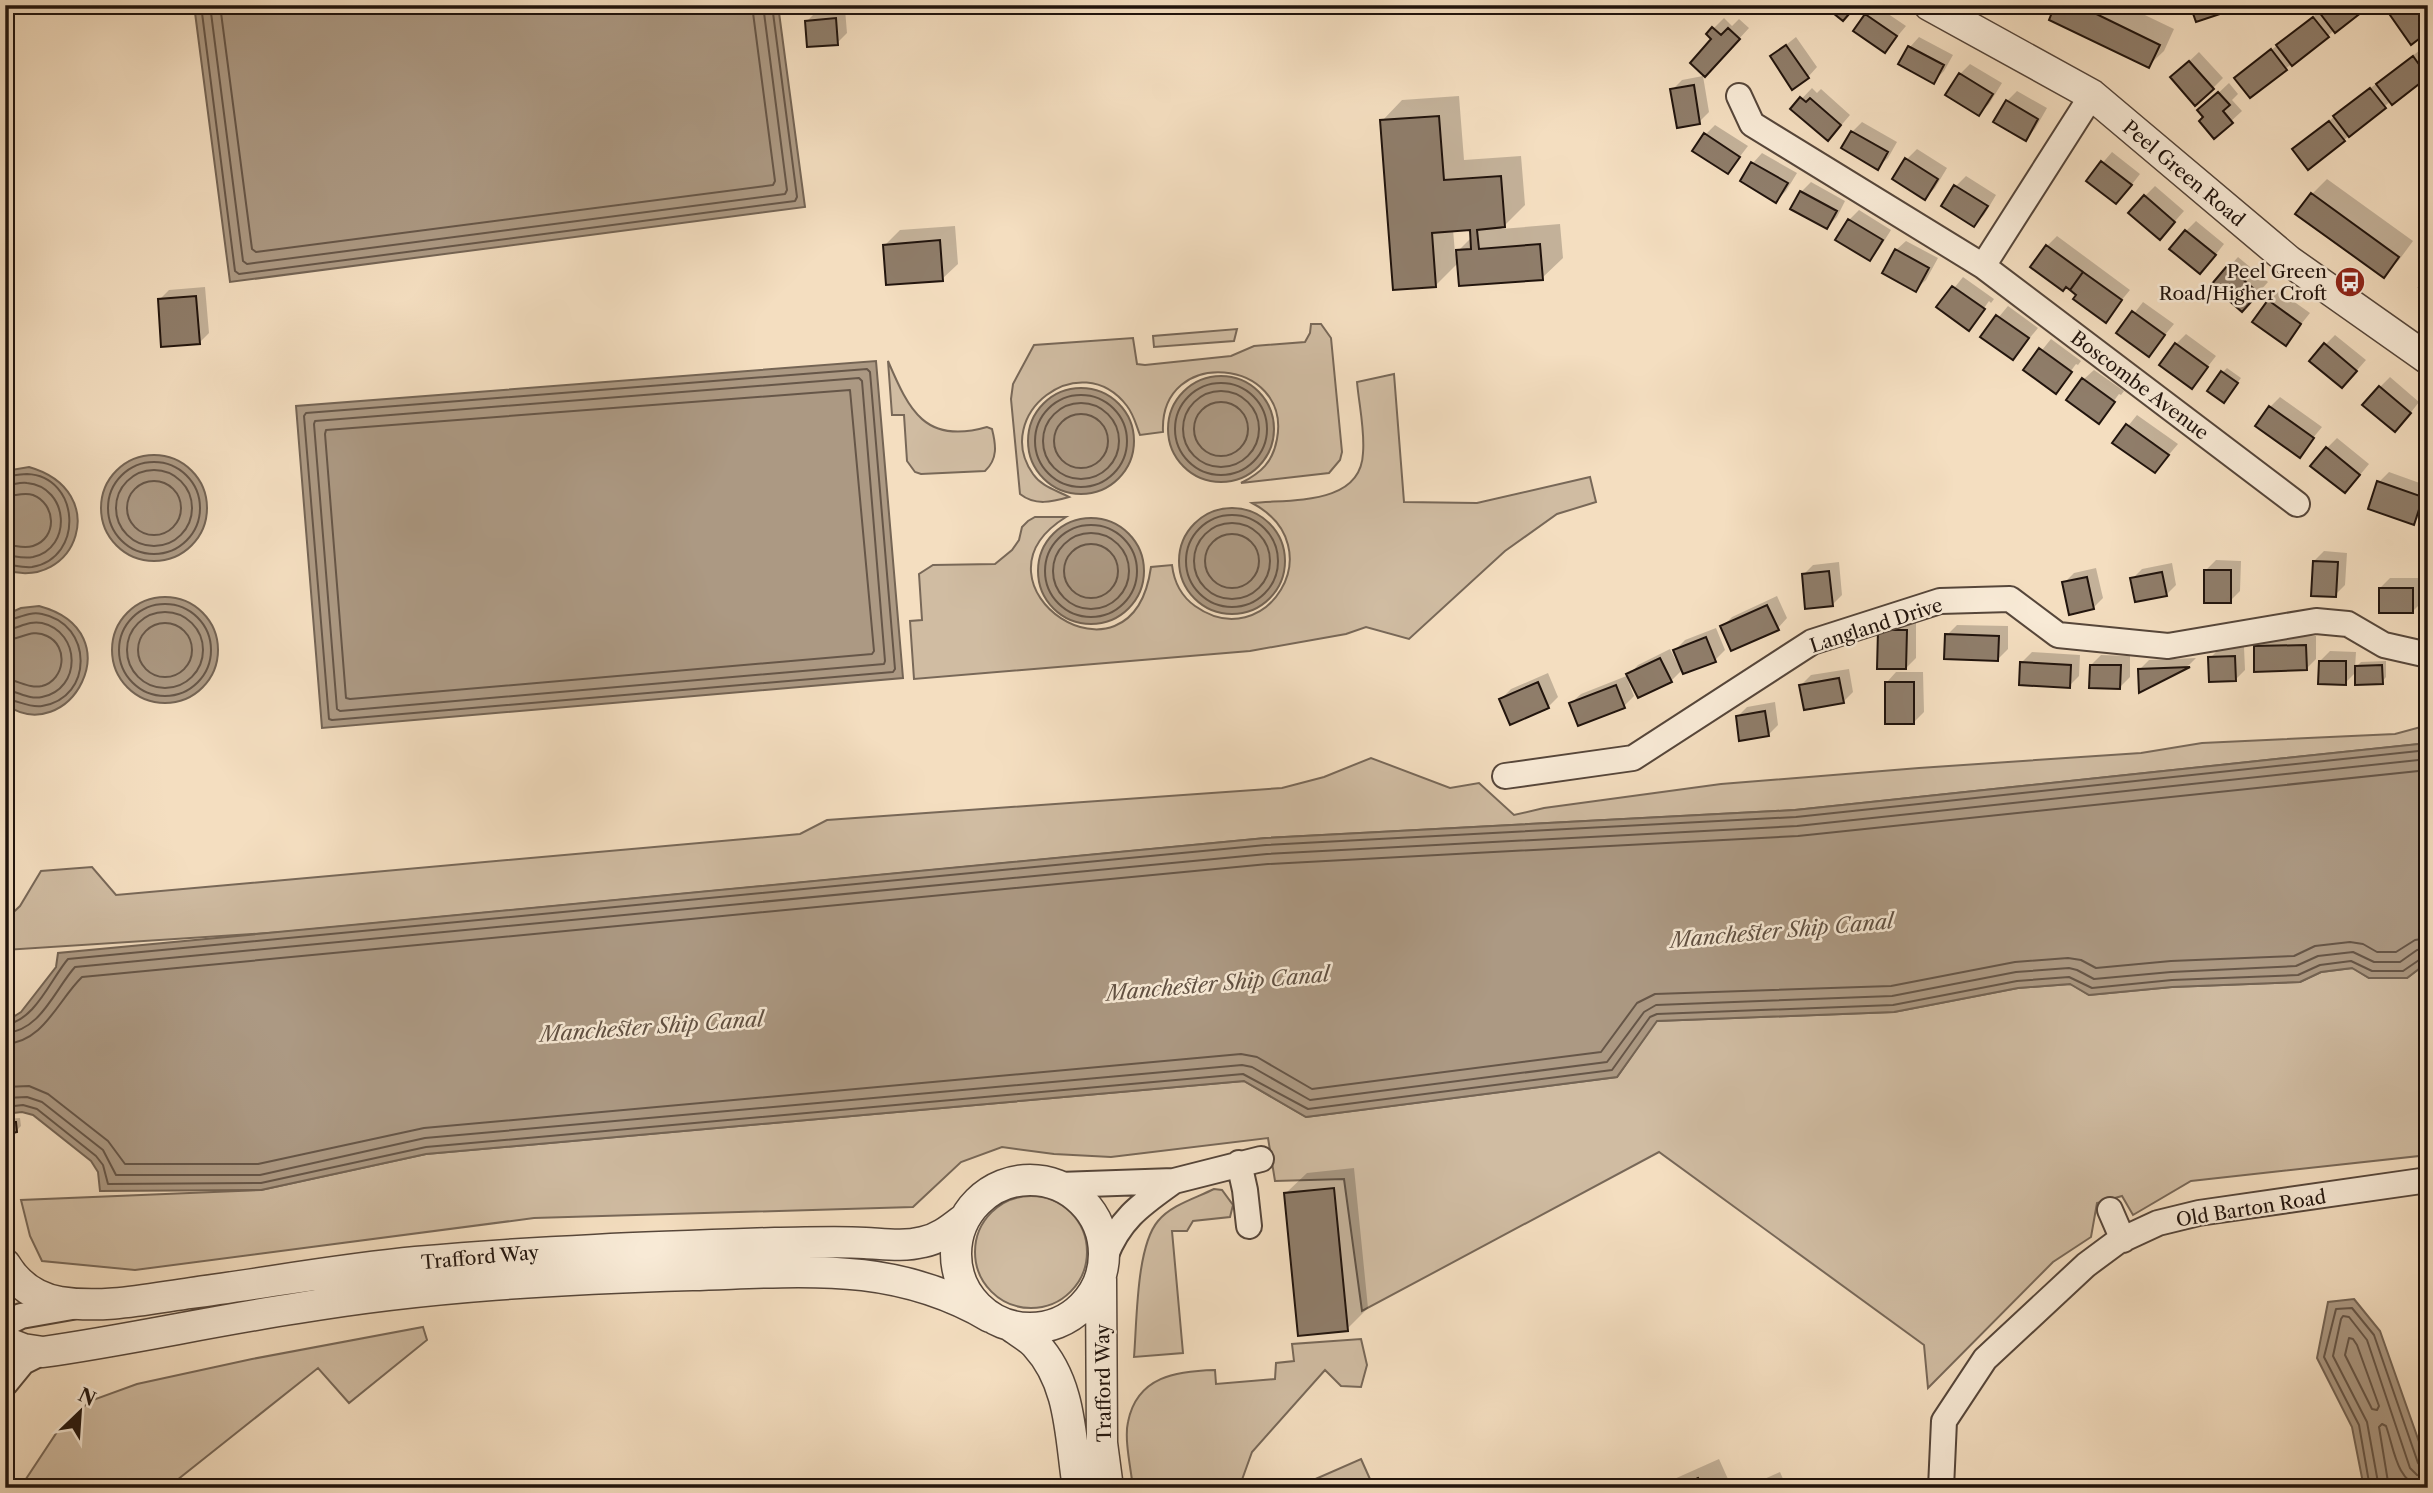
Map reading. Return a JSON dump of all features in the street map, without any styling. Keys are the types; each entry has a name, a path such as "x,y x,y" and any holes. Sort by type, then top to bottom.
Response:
{"street":[{"name":"Peel Green Road","path":"1929,5 2092,95 2289,261 2428,359"},
{"path":"1983,266 2092,95"},
{"name":"Boscombe Avenue","path":"1740,96 1752,124 1983,266 2297,504"},
{"name":"Langland Drive","path":"1505,776 1633,758 1812,642 1940,601 2010,599 2058,635 2168,646 2316,621 2348,624 2384,645 2428,655"},
{"path":"1059,1185 1174,1181 1250,1161 1245,1190 1249,1226"},
{"path":"1103,1268 1102,1234 1093,1214 1079,1197 1059,1185 1038,1179 1015,1181 994,1188 977,1201 964,1219 957,1240 956,1262 962,1284 974,1302 1001,1321 1033,1328 1054,1324 1074,1314 1090,1298 1103,1268 1120,1226 1174,1181"},
{"name":"Old Barton Road","path":"1941,1488 1944,1421 1986,1359 2086,1265 2123,1240 2158,1223 2189,1216 2276,1208 2428,1180"},
{"path":"2110,1210 2123,1240"},
{"name":"Trafford Way","path":"5,1264 14,1278 35,1294 57,1301 87,1304 143,1300 387,1265 592,1248 796,1243 896,1246 925,1242 942,1236 964,1219"},
{"name":"Trafford Way","path":"1103,1268 1102,1443 1108,1488"},
{"name":"Trafford Way","path":"43,1352 299,1307 498,1283 844,1272 897,1279 925,1287 1001,1321 1035,1343 1053,1367 1066,1404 1077,1488"},
{"path":"5,1324 21,1316 87,1304"},
{"path":"5,1342 43,1352"},
{"path":"5,1384 23,1362 43,1352"}],"shaded area":[{"path":"1311,324 1321,324 1331,338 1342,452 1340,460 1329,473 1241,483 1260,471 1272,454 1277,439 1276,412 1265,391 1246,378 1224,372 1201,375 1181,385 1167,404 1163,432 1140,435 1127,406 1108,389 1087,383 1066,385 1047,395 1032,410 1023,430 1023,452 1037,478 1069,497 1038,502 1020,494 1011,399 1013,384 1034,345 1133,338 1137,364 1145,365 1231,356 1254,346 1305,342"},
{"path":"1237,329 1234,341 1154,347 1153,336"},
{"path":"888,361 912,408 934,427 948,431 987,427 992,429 995,452 985,471 915,472 907,461 904,415 892,415"},
{"path":"1394,374 1404,502 1477,503 1590,477 1596,502 1557,514 1505,551 1409,639 1366,627 1346,634 1250,651 914,679 910,621 922,620 919,574 933,565 995,564 1012,550 1019,540 1022,527 1035,517 1066,517 1038,544 1031,572 1040,598 1061,618 1087,629 1115,626 1137,607 1151,567 1172,565 1176,583 1186,598 1195,606 1221,618 1245,617 1266,607 1281,590 1289,568 1288,545 1276,522 1252,503 1321,496 1350,483 1359,470 1363,453 1363,426 1357,382"},
{"path":"2428,725 2428,743 1795,810 1266,838 283,932 5,950 5,920 20,906 41,871 92,867 116,895 800,834 827,820 1282,788 1324,777 1371,758 1450,788 1479,783 1514,815 1544,808 1721,784 2141,753 2202,743 2395,734"},
{"path":"2428,962 2428,1155 2191,1181 2133,1215 2122,1196 2097,1203 2091,1237 2053,1262 1928,1388 1924,1345 1659,1152 1362,1311 1344,1179 1275,1181 1268,1138 1111,1157 1054,1154 1002,1147 961,1162 913,1207 534,1218 135,1270 42,1261 30,1236 21,1200 261,1190 426,1154 1244,1081 1306,1117 1617,1077 1656,1021 1894,1012 2018,988 2071,984 2089,995 2172,987 2300,982 2321,972 2353,968 2369,978 2407,978"},
{"path":"1214,1189 1222,1190 1233,1205 1230,1217 1193,1221 1187,1231 1172,1231 1183,1353 1134,1357 1139,1286 1145,1248 1151,1233 1163,1215"},
{"path":"1031,1196 1052,1200 1070,1213 1083,1231 1087,1252 1083,1273 1070,1291 1052,1304 1031,1308 1010,1304 992,1291 979,1273 975,1252 979,1231 992,1213 1010,1200"},
{"path":"423,1327 427,1340 349,1403 318,1368 167,1488 20,1488 59,1429 90,1401 137,1384"},
{"path":"1361,1339 1367,1365 1361,1387 1341,1386 1325,1370 1252,1452 1239,1488 1133,1488 1127,1445 1128,1422 1140,1395 1149,1386 1173,1375 1215,1370 1216,1384 1275,1379 1276,1363 1294,1361 1292,1344"},
{"path":"1361,1459 1374,1488 1295,1488"}],"water":[{"path":"194,5 778,5 805,207 230,282"},
{"path":"876,361 903,678 322,728 296,406"},
{"path":"1221,376 1241,380 1259,391 1270,409 1274,429 1270,449 1259,467 1241,478 1221,482 1201,478 1183,467 1172,449 1168,429 1172,409 1183,391 1201,380"},
{"path":"1081,388 1101,392 1119,403 1130,421 1134,441 1130,461 1119,479 1101,490 1081,494 1061,490 1043,479 1032,461 1028,441 1032,421 1043,403 1061,392"},
{"path":"154,455 174,459 192,470 203,488 207,508 203,528 192,546 174,557 154,561 134,557 116,546 105,528 101,508 105,488 116,470 134,459"},
{"path":"29,467 55,479 71,496 77,516 76,536 66,553 51,567 30,573 5,570 5,471"},
{"path":"1232,508 1252,512 1270,523 1281,541 1285,561 1281,581 1270,599 1252,610 1232,614 1212,610 1194,599 1183,581 1179,561 1183,541 1194,523 1212,512"},
{"path":"1091,518 1111,522 1129,533 1140,551 1144,571 1140,591 1129,609 1111,620 1091,624 1071,620 1053,609 1042,591 1038,571 1042,551 1053,533 1071,522"},
{"path":"165,597 185,601 203,612 214,630 218,650 214,670 203,688 185,699 165,703 145,699 127,688 116,670 112,650 116,630 127,612 145,601"},
{"path":"39,606 68,620 83,639 87,661 82,682 69,700 51,712 29,714 5,704 5,615 21,608"},
{"name":"Manchester Ship Canal","path":"2428,743 2428,962 2407,978 2369,978 2352,968 2321,972 2300,982 2172,987 2089,995 2070,984 2018,988 1894,1012 1657,1021 1617,1077 1306,1117 1244,1081 426,1154 261,1190 100,1191 98,1172 91,1161 33,1115 22,1112 5,1114 5,1018 21,1012 56,967 58,953 1266,838 1795,810"},
{"path":"2354,1299 2380,1331 2424,1456 2425,1488 2364,1488 2352,1427 2317,1358 2328,1302"}],"building":[{"path":"1823,5 1855,5 1856,6 1843,21"},
{"path":"2055,5 2078,5 2160,45 2149,68 2049,20"},
{"path":"2190,5 2244,5 2244,6 2196,22"},
{"path":"2328,5 2371,5 2335,33 2319,12"},
{"path":"2383,5 2414,5 2428,23 2428,32 2411,45"},
{"path":"1865,14 1897,36 1885,53 1853,31"},
{"path":"2313,17 2329,37 2292,66 2276,45"},
{"path":"836,18 838,45 807,47 805,21"},
{"path":"1712,27 1721,35 1728,28 1740,39 1705,77 1690,63 1711,39 1706,34"},
{"path":"1786,45 1809,78 1792,90 1770,56"},
{"path":"1908,46 1944,65 1934,84 1898,64"},
{"path":"2271,49 2287,70 2250,98 2234,78"},
{"path":"2413,56 2428,77 2392,105 2376,84"},
{"path":"2189,61 2214,89 2195,106 2170,77"},
{"path":"1959,73 1993,94 1979,116 1945,95"},
{"path":"1694,85 1700,124 1677,128 1670,89"},
{"path":"2370,88 2386,108 2349,137 2333,116"},
{"path":"2218,92 2230,105 2223,111 2233,123 2214,139 2199,121 2203,117 2197,110"},
{"path":"1800,97 1806,102 1810,98 1841,125 1828,141 1790,109"},
{"path":"2006,100 2038,119 2026,141 1993,122"},
{"path":"1439,116 1444,180 1501,176 1505,227 1477,230 1479,249 1540,244 1543,280 1459,286 1456,250 1471,249 1470,230 1432,233 1436,287 1393,290 1380,120"},
{"path":"2329,121 2345,141 2308,170 2292,149"},
{"path":"1851,131 1888,152 1878,170 1841,148"},
{"path":"1704,133 1740,157 1728,174 1692,151"},
{"path":"1905,158 1938,179 1925,200 1892,179"},
{"path":"2101,161 2132,185 2116,204 2086,181"},
{"path":"1751,162 1788,183 1776,203 1740,181"},
{"path":"1954,185 1988,206 1974,227 1941,206"},
{"path":"1800,191 1837,211 1827,229 1790,209"},
{"path":"2311,193 2399,257 2384,278 2295,214"},
{"path":"2144,195 2175,222 2160,240 2128,213"},
{"path":"1848,219 1883,240 1870,261 1835,240"},
{"path":"2185,230 2216,255 2200,274 2169,249"},
{"path":"940,240 943,281 886,285 883,245"},
{"path":"2046,245 2083,272 2070,290 2066,287 2063,291 2030,267"},
{"path":"1895,249 1929,268 1916,292 1882,273"},
{"path":"2428,249 2428,290 2419,287"},
{"path":"2227,266 2259,293 2242,312 2211,285"},
{"path":"2083,272 2122,300 2106,323 2073,299 2076,295 2070,290"},
{"path":"1952,286 1985,309 1969,331 1936,307"},
{"path":"196,296 200,344 161,347 158,299"},
{"path":"2268,300 2301,324 2286,346 2252,322"},
{"path":"2132,311 2165,335 2149,357 2116,333"},
{"path":"1996,315 2029,338 2013,360 1980,337"},
{"path":"2175,343 2208,367 2192,389 2159,365"},
{"path":"2324,343 2357,371 2342,388 2309,361"},
{"path":"2039,348 2072,372 2056,394 2023,370"},
{"path":"2221,371 2238,383 2224,403 2207,391"},
{"path":"2082,378 2115,402 2099,424 2066,400"},
{"path":"2379,386 2411,413 2395,432 2362,405"},
{"path":"2269,406 2314,438 2300,458 2255,426"},
{"path":"2126,424 2169,455 2155,473 2112,443"},
{"path":"2326,447 2360,475 2345,493 2310,466"},
{"path":"2377,481 2423,497 2414,525 2368,509"},
{"path":"2313,561 2338,562 2336,597 2311,596"},
{"path":"2204,570 2231,570 2231,603 2204,603"},
{"path":"1829,571 1833,606 1805,609 1802,574"},
{"path":"2162,572 2167,596 2135,602 2130,578"},
{"path":"2087,577 2094,609 2069,615 2062,582"},
{"path":"2379,588 2413,588 2413,613 2379,613"},
{"path":"1767,605 1779,630 1731,651 1720,626"},
{"path":"1878,630 1907,630 1906,669 1877,669"},
{"path":"1945,634 1999,636 1998,661 1944,659"},
{"path":"1706,637 1716,662 1683,674 1673,650"},
{"path":"2306,645 2307,670 2254,672 2254,646"},
{"path":"2235,656 2236,681 2209,682 2208,657"},
{"path":"1660,658 1672,682 1638,698 1626,674"},
{"path":"2319,661 2346,661 2346,685 2318,684"},
{"path":"2020,662 2071,665 2070,688 2019,685"},
{"path":"2090,665 2121,665 2120,689 2089,688"},
{"path":"2382,665 2383,684 2355,685 2355,666"},
{"path":"2190,667 2139,693 2138,669"},
{"path":"1839,678 1844,703 1804,710 1799,685"},
{"path":"1538,682 1549,708 1510,725 1499,699"},
{"path":"1885,682 1914,682 1914,724 1885,724"},
{"path":"1616,685 1625,708 1578,726 1569,703"},
{"path":"1765,711 1769,736 1739,741 1736,716"},
{"path":"5,1122 16,1122 17,1132 5,1135"},
{"path":"1334,1188 1348,1331 1298,1336 1284,1193"},
{"path":"1698,1478 1703,1488 1677,1488"}],"place":[{"name":"Peel Green Road/Higher Croft","path":"2350,282"}]}
